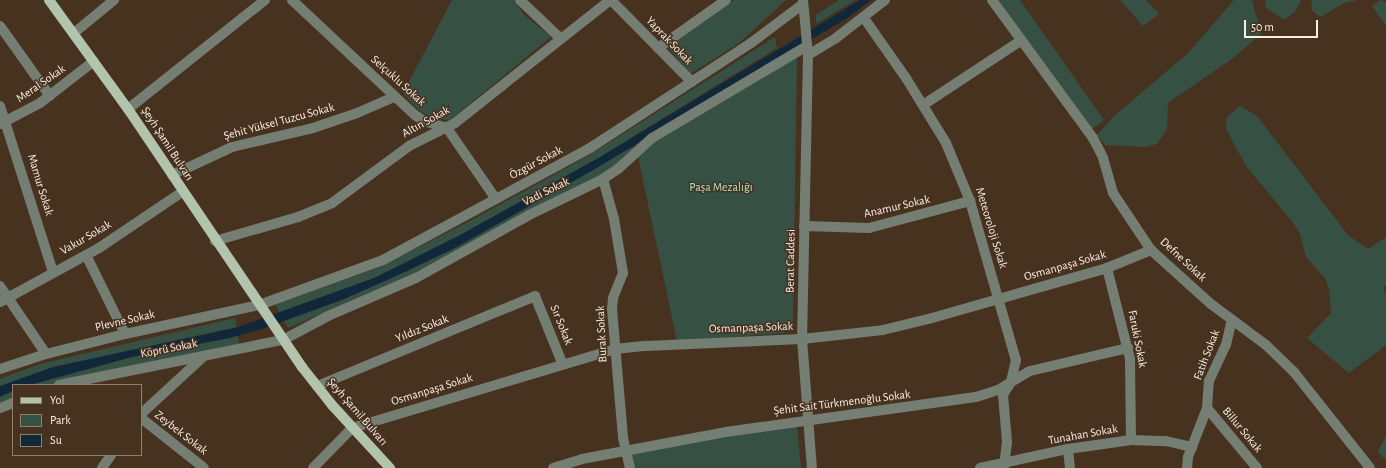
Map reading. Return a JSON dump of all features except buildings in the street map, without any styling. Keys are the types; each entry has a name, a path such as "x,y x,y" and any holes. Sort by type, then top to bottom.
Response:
{"main road":[{"name":"Şeyh Şamil Bulvarı","path":"49,0 128,109 182,192 280,336 317,386 352,428 390,468"}],"street":[{"path":"74,33 114,0"},
{"path":"128,109 264,0"},
{"name":"Selçuklu Sokak","path":"292,0 394,96 424,121 447,128"},
{"path":"520,0 560,38"},
{"name":"Altın Sokak","path":"215,241 298,217 332,203 409,146 447,128 610,0"},
{"name":"Yaprak Sokak","path":"610,0 692,82"},
{"path":"658,48 726,0"},
{"name":"Vadi Sokak","path":"280,336 416,278 529,215 603,179 652,138 864,18 885,0"},
{"name":"Defne Sokak","path":"992,0 1093,138 1103,158 1113,193 1151,250 1164,265 1232,320 1266,344 1294,372 1370,468"},
{"name":"Berat Caddesi","path":"803,2 807,50 802,339 812,468"},
{"name":"Özgür Sokak","path":"259,305 379,262 590,148 692,82 803,2"},
{"name":"Meteoroloji Sokak","path":"864,18 923,105 946,143 970,201 1016,360 1010,382 1004,395 1005,465"},
{"path":"0,26 50,96"},
{"path":"923,105 1022,40"},
{"name":"Meral Sokak","path":"4,123 50,96 94,61"},
{"name":"Şehit Yüksel Tuzcu Sokak","path":"172,175 232,147 313,128 357,113 394,96"},
{"name":"Mamur Sokak","path":"0,106 4,123 54,272"},
{"path":"447,128 496,199"},
{"name":"Burak Sokak","path":"603,179 614,219 623,273 612,303 615,350 626,450 630,468"},
{"name":"Vakur Sokak","path":"3,300 86,255 182,192"},
{"name":"Anamur Sokak","path":"804,226 869,228 970,201"},
{"name":"Osmanpaşa Sokak","path":"352,428 615,350 646,346 802,339 883,330 1107,268 1151,250"},
{"path":"86,255 125,334"},
{"name":"Faruki Sokak","path":"1107,268 1128,348 1131,367 1131,440"},
{"path":"0,286 3,300 46,354"},
{"name":"Sır Sokak","path":"535,296 563,365"},
{"name":"Yıldız Sokak","path":"317,386 535,296"},
{"name":"Plevne Sokak","path":"0,369 46,354 125,334 259,305"},
{"name":"Fatih Sokak","path":"1187,468 1192,447 1207,408 1209,381 1226,345 1232,320"},
{"name":"Köprü Sokak","path":"64,384 206,355 280,336"},
{"name":"Şehit Sait Türkmenoğlu Sokak","path":"554,468 582,459 626,450 808,420 976,397 1010,382 1030,371 1045,366 1128,348"},
{"path":"142,413 206,355"},
{"path":"0,408 12,403"},
{"name":"Billur Sokak","path":"1207,408 1257,468"},
{"name":"Zeybek Sokak","path":"142,419 204,468"},
{"path":"313,468 352,428"},
{"name":"Tunahan Sokak","path":"980,468 1005,465 1068,449 1131,440 1166,441 1192,447"},
{"path":"1068,449 1070,468"},
{"path":"102,468 110,456"}],"green space":[{"path":"452,0 514,0 524,15 551,37 450,120 433,119 416,108 403,93"},
{"path":"734,0 786,0 739,43 690,74 667,47"},
{"path":"839,0 855,0 816,24 816,15"},
{"path":"996,0 1020,0 1104,120 1092,129"},
{"path":"1120,0 1146,0 1159,14 1143,26"},
{"path":"1234,0 1252,0 1261,34 1233,58 1168,103 1167,129 1157,144 1145,147 1105,145 1097,135 1113,117 1188,53"},
{"path":"1265,0 1301,0 1296,11 1284,20 1266,8"},
{"path":"1312,0 1358,0 1344,3 1321,17 1311,10"},
{"path":"1381,0 1386,2 1386,26 1372,6"},
{"path":"775,37 777,48 629,139 635,151 609,171 428,268 288,328 275,304 377,268 468,222 588,156"},
{"name":"Paşa Mezalığı","path":"797,56 793,322 784,333 677,341 637,152"},
{"path":"1240,106 1257,116 1348,235 1368,249 1386,237 1386,286 1383,288 1386,294 1386,345 1349,373 1307,338 1331,313 1329,290 1326,280 1306,257 1300,234 1294,224 1246,166 1226,129 1227,117"},
{"path":"235,318 239,344 54,384 12,384 12,399 0,404 0,379 40,364"},
{"path":"797,426 801,468 633,468 629,452"},
{"path":"1386,436 1386,459 1382,457 1378,451"}],"water":[{"path":"860,0 871,0 849,17 595,169 455,248 405,272 342,300 259,330 230,338 132,357 34,384 12,384 12,391 0,397 0,386 53,367 238,327 374,278 460,235 600,157"}]}
